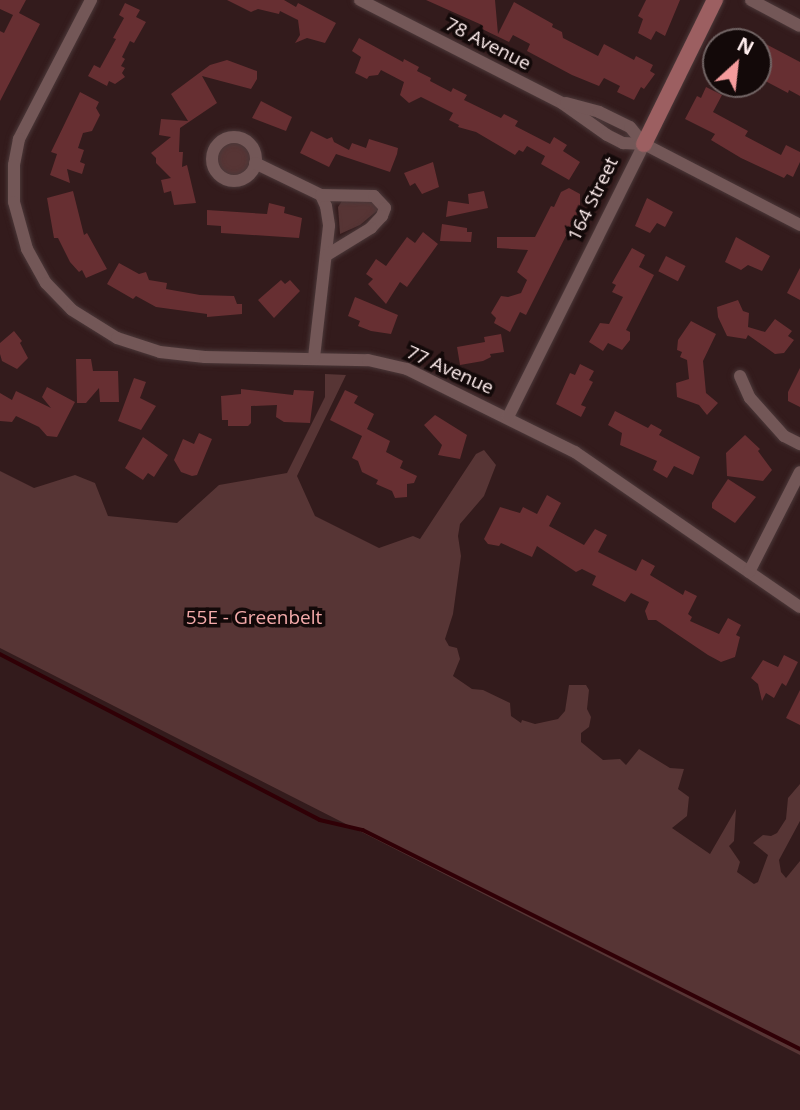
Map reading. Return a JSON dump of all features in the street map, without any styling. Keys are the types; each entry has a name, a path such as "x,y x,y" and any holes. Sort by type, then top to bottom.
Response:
{"street":[{"name":"77 Avenue","path":"90,0 17,147 14,202 27,249 41,275 59,298 79,316 117,338 148,349 182,355 368,360 395,365 508,417 583,457 800,607"},
{"name":"78 Avenue","path":"360,0 379,4 562,103 607,135 623,143 643,144 800,225"},
{"name":"164 Street","path":"508,417 715,0"},
{"path":"751,0 800,26"},
{"path":"255,163 321,195 373,196 385,208 382,216 371,228 327,255"},
{"path":"314,358 329,217 321,195"},
{"path":"740,376 750,398 784,436 800,444"},
{"path":"749,572 800,472"}],"green space":[{"path":"234,141 247,146 252,159 247,172 234,177 221,172 216,159 221,146"},
{"path":"367,200 376,204 378,210 360,225 340,234 338,207 342,201"},
{"name":"55E - Greenbelt","path":"325,374 346,375 297,476 315,516 379,548 413,536 420,539 476,454 484,450 496,465 484,496 460,524 458,536 461,556 453,614 445,639 449,646 457,648 460,659 453,676 472,689 483,690 510,703 511,716 521,723 522,720 535,724 558,719 565,711 569,685 586,685 589,690 587,709 591,717 589,727 581,733 581,742 603,760 620,759 626,765 639,749 670,768 684,769 678,789 689,797 687,816 672,828 710,854 736,809 734,841 729,846 740,862 737,872 754,884 758,882 768,855 753,843 763,835 771,836 777,833 786,819 788,798 800,784 800,821 779,860 781,872 786,878 800,861 800,1055 0,648 0,471 34,488 75,475 95,483 108,516 177,523 219,485 287,473 325,397"}],"building":[{"path":"0,0 26,0 19,13 40,24 0,101 0,31 4,33 13,15 0,9"},
{"path":"227,0 284,0 296,7 298,3 336,23 325,43 307,38 295,43 300,35 298,20 280,11 279,14 258,9 251,12"},
{"path":"426,0 495,0 498,34 514,2 553,24 552,27 562,32 563,38 598,56 604,44 634,60 636,56 653,65 650,71 655,74 644,89 641,87 634,100 617,92 620,86 604,78 599,86 572,75 527,51 530,44 513,35 509,42 480,28 482,25"},
{"path":"646,0 680,0 665,36 656,31 651,40 638,33 643,19 638,16"},
{"path":"125,3 140,10 136,17 146,22 134,43 130,41 122,57 125,59 121,66 125,68 122,73 125,77 115,84 109,81 107,86 88,76 94,65 100,68 116,39 113,38 124,18 119,15"},
{"path":"359,38 403,62 404,59 419,67 417,71 431,78 430,81 451,92 453,88 467,95 464,100 501,118 504,114 518,121 515,126 550,144 554,137 567,145 563,151 580,162 569,180 541,164 545,156 527,146 523,152 519,150 515,155 476,132 458,127 459,125 449,120 453,113 421,97 409,103 400,95 404,82 381,70 378,75 369,76 367,79 355,73 361,57 352,51"},
{"path":"772,47 800,62 800,96 789,90 788,93 772,84"},
{"path":"227,60 257,71 257,79 251,89 202,76 217,103 180,128 179,152 183,152 182,167 187,165 196,203 174,205 171,191 164,193 161,180 171,178 156,163 156,158 151,153 171,137 159,135 161,119 188,121 171,94 210,65"},
{"path":"80,92 99,102 96,108 100,115 92,131 83,133 78,148 84,150 80,162 85,164 82,174 67,169 70,183 50,175 57,154 51,152"},
{"path":"697,96 701,98 702,96 702,98 720,98 713,112 748,131 745,136 781,155 786,145 800,152 800,162 793,177 787,174 784,178 741,158 711,140 715,134 685,119"},
{"path":"261,101 292,117 286,131 252,118"},
{"path":"311,131 327,139 332,137 334,142 349,150 352,143 366,148 369,139 398,148 397,154 390,172 336,154 329,167 300,153"},
{"path":"433,162 439,187 422,194 415,183 410,186 404,173"},
{"path":"569,188 580,194 580,208 526,315 520,312 510,332 494,323 496,318 491,313 501,296 521,293 527,280 517,272 528,250 497,248 497,237 535,237 551,206 554,207 561,192"},
{"path":"73,191 84,235 87,233 107,269 86,278 82,270 79,272 70,262 58,238 54,238 47,198"},
{"path":"484,191 488,208 446,217 448,201 469,204 468,194"},
{"path":"647,198 673,212 665,227 657,223 650,233 635,226"},
{"path":"269,203 285,207 284,213 302,218 299,238 221,233 221,226 207,225 207,210 267,214"},
{"path":"442,224 467,228 467,232 472,232 471,242 440,241"},
{"path":"423,232 438,244 407,287 400,282 386,304 368,284 373,279 366,274 376,259 386,266 407,237 415,243"},
{"path":"736,237 770,256 762,271 748,265 741,270 725,262"},
{"path":"632,248 645,255 639,267 654,275 626,330 630,332 630,340 622,350 608,343 603,351 589,342 600,323 609,324 623,297 612,292 616,285 612,283"},
{"path":"666,256 686,266 678,281 658,271"},
{"path":"119,263 139,274 146,272 149,280 167,283 166,289 200,295 234,296 237,304 242,304 242,314 207,317 207,314 156,307 136,296 133,299 107,284"},
{"path":"800,268 800,300 787,293"},
{"path":"281,280 285,284 290,280 300,291 274,318 258,300"},
{"path":"355,297 398,315 391,334 358,326 360,321 348,316"},
{"path":"738,300 743,311 749,313 748,327 765,332 775,319 792,331 788,336 794,340 784,353 775,354 748,335 746,339 727,336 718,317 717,307"},
{"path":"691,321 716,334 703,361 706,393 718,403 707,415 699,405 677,397 676,383 689,379 687,360 680,357 682,352 677,350 678,340"},
{"path":"14,331 22,341 20,343 28,358 17,369 2,361 0,354 0,343"},
{"path":"501,334 504,352 490,354 491,357 483,361 460,365 457,347 485,342 484,337"},
{"path":"76,359 91,359 93,371 118,371 119,402 100,402 99,388 86,403 77,403"},
{"path":"580,364 594,371 589,380 593,382 581,405 586,407 581,417 556,404 570,373 575,375"},
{"path":"800,368 800,407 788,401 788,392"},
{"path":"134,378 146,382 140,398 156,406 141,430 118,421"},
{"path":"47,387 75,402 57,437 47,436 39,427 16,416 12,422 0,421 0,393 12,400 16,391 51,408 42,397"},
{"path":"241,389 293,395 294,390 314,391 310,423 284,422 276,417 277,405 251,406 251,423 248,426 228,426 228,420 222,420 221,396 241,394"},
{"path":"345,390 358,396 354,403 374,414 367,429 390,441 386,452 403,461 400,468 417,476 414,483 407,484 407,497 395,498 392,491 376,484 378,480 362,472 358,461 352,458 362,436 330,420"},
{"path":"615,411 648,428 651,424 662,430 659,435 700,457 693,475 674,466 667,478 653,470 657,461 620,445 622,433 608,425"},
{"path":"435,415 467,435 460,459 438,455 442,445 424,425"},
{"path":"199,433 212,439 197,475 192,476 181,472 174,460 183,439 194,444"},
{"path":"745,435 760,449 758,451 772,470 763,481 727,476 726,453"},
{"path":"143,437 168,455 154,477 148,473 143,480 125,468"},
{"path":"728,479 756,497 735,523 712,508 712,503"},
{"path":"547,495 561,503 549,526 584,545 595,529 607,535 598,552 636,571 642,559 655,566 650,575 683,595 685,590 697,596 688,614 692,617 690,621 719,634 728,618 741,625 736,635 740,637 735,657 721,662 708,655 656,620 648,620 645,611 649,602 631,593 625,602 592,585 596,576 582,569 576,572 537,546 532,557 501,543 499,546 488,544 484,539 500,507 520,513 523,507 537,514"},
{"path":"784,655 798,662 786,686 782,683 774,698 766,693 762,701 758,684 751,678 763,660 778,667"},
{"path":"800,690 800,725 786,718"}],"waterway":[{"path":"0,654 320,820 363,830 800,1049"}]}
